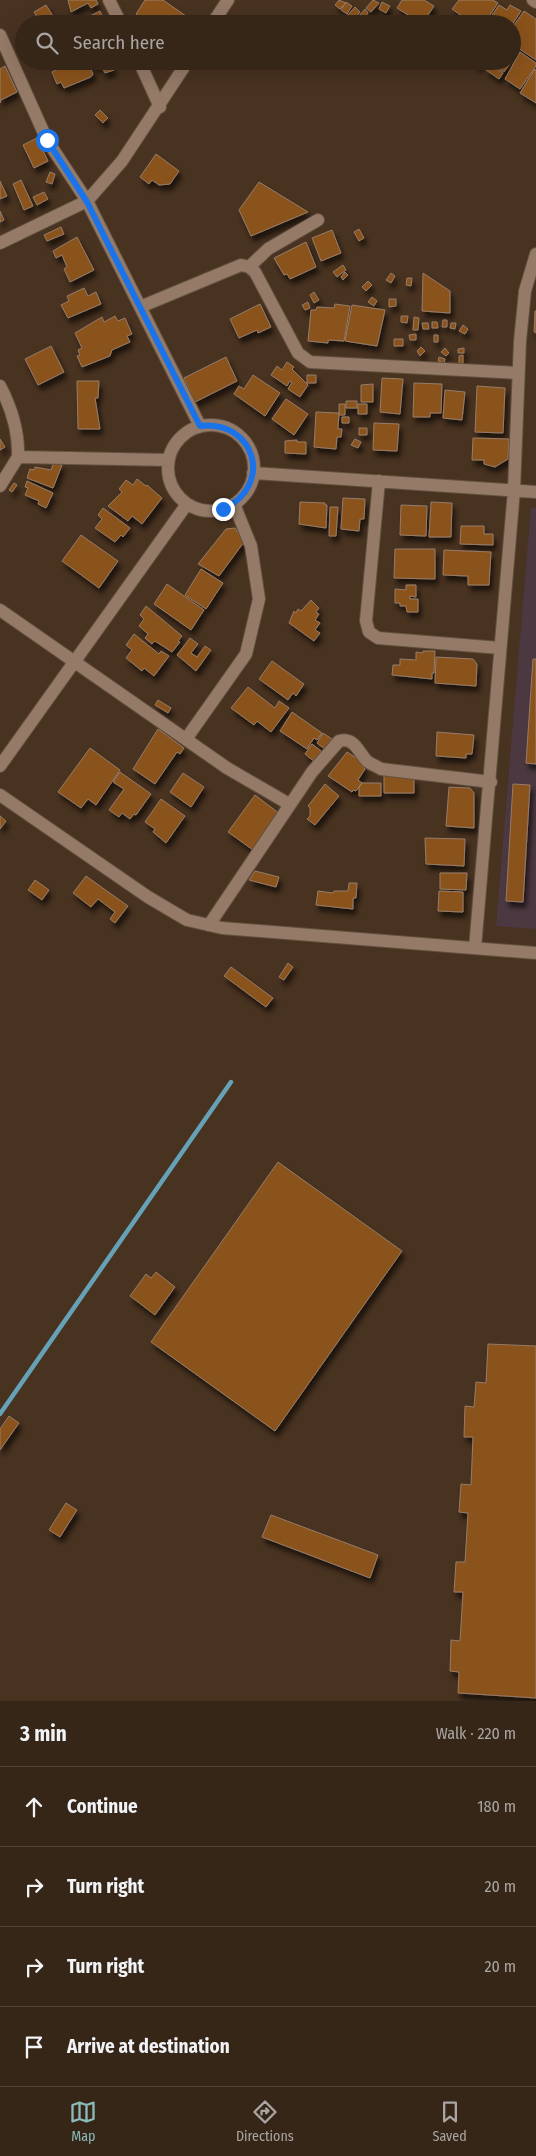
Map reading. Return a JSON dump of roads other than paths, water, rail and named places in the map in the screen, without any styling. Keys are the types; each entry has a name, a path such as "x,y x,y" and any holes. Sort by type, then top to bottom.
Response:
{"street":[{"path":"109,0 116,15"},
{"path":"218,15 228,0"},
{"path":"0,35 15,69"},
{"path":"16,70 47,140 87,202 200,426"},
{"path":"142,70 160,106"},
{"path":"0,243 87,202 122,161 182,70"},
{"path":"249,267 268,248 318,220"},
{"path":"475,948 491,782 500,648 514,490 518,373 525,291 536,254"},
{"path":"140,307 240,265 249,267 255,272 298,353 310,362 518,373"},
{"path":"0,386 14,419 18,442 18,457 0,486"},
{"path":"200,426 223,427 243,440 253,461 250,485 243,496 234,504 211,511 198,510 178,496 171,485 168,472 169,460 179,438 200,426"},
{"path":"18,457 169,460"},
{"path":"253,473 536,492"},
{"path":"379,481 366,621 369,632 378,638 500,648"},
{"path":"0,766 187,504"},
{"path":"186,739 246,654 259,599 251,546 234,504"},
{"path":"0,610 227,768 290,804"},
{"path":"209,925 312,772 338,741 343,740 358,747 367,761 381,769 491,782"},
{"path":"0,795 148,897 187,920 222,928 536,953"}],"waterway":[{"path":"0,1414 231,1082"}]}
